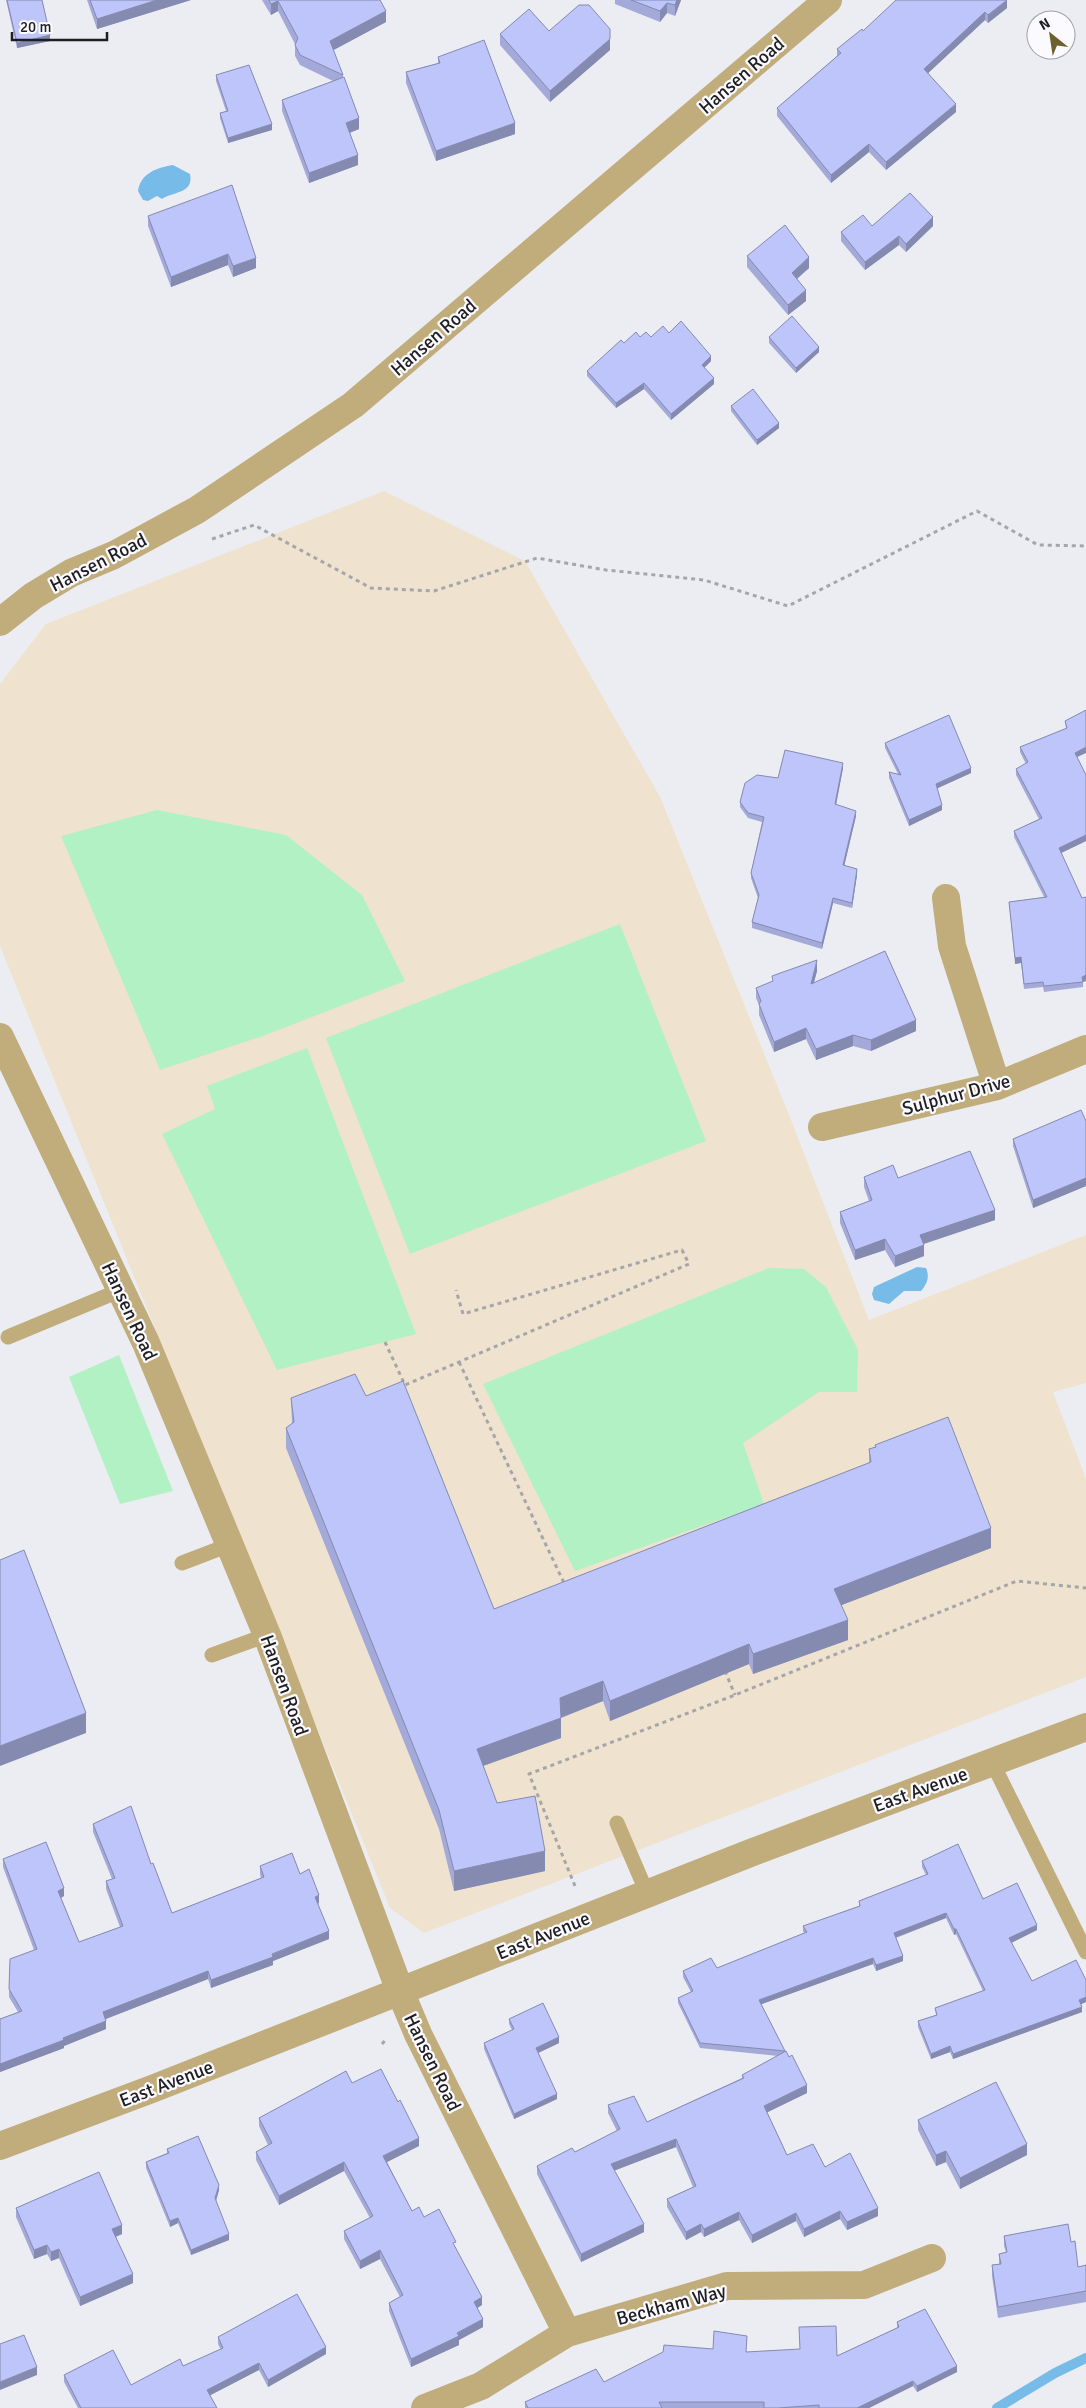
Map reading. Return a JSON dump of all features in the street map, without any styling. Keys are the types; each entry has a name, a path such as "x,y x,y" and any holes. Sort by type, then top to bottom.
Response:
{"street":[{"name":"Hansen Road","path":"0,622 33,596 71,573 114,555 197,510 353,405 828,0"},
{"path":"946,898 952,946 996,1086"},
{"name":"Hansen Road","path":"2,1044 146,1343 267,1635 400,1991 418,2034 567,2333"},
{"name":"Sulphur Drive","path":"822,1127 996,1086 1086,1049"},
{"name":"East Avenue","path":"0,2146 152,2089 647,1893 1086,1726"},
{"name":"Beckham Way","path":"426,2408 481,2386 567,2333 727,2286 864,2285 932,2258"}],"lane":[{"path":"8,1337 121,1290"},
{"path":"182,1563 229,1545"},
{"path":"212,1655 267,1635"},
{"path":"992,1762 1086,1952"},
{"path":"617,1824 647,1893"}],"path":[{"path":"208,540 254,525 371,588 434,591 537,558 606,570 704,580 788,606 977,511 1038,545 1086,546"},
{"path":"385,1342 404,1385 690,1264 682,1250 463,1314 456,1290"},
{"path":"459,1362 567,1590"},
{"path":"575,1886 529,1774 735,1695 1017,1581 1086,1588"},
{"path":"723,1668 735,1695"}],"shaded area":[{"path":"384,491 525,561 660,797 787,1110 869,1320 1086,1235 1086,1383 1053,1392 1086,1479 1086,1677 424,1933 390,1908 0,946 0,684 46,624"}],"green space":[{"path":"157,810 286,835 362,895 405,981 263,1036 160,1070 61,836"},
{"path":"620,924 706,1141 410,1254 326,1038"},
{"path":"307,1048 416,1334 277,1370 162,1134 215,1109 207,1086"},
{"path":"769,1268 804,1269 826,1287 858,1350 857,1392 819,1392 743,1443 764,1504 575,1571 483,1384"},
{"path":"119,1355 173,1491 120,1504 69,1377"}],"water":[{"path":"173,165 190,174 189,185 186,189 162,199 157,196 148,201 143,200 138,191 142,180 150,172"},
{"path":"917,1267 926,1268 928,1274 926,1283 921,1291 904,1291 889,1304 874,1300 872,1294 874,1287"}],"building":[{"path":"7,0 42,0 50,35 17,43"},
{"path":"90,0 157,0 97,19"},
{"path":"269,0 380,0 386,11 330,41 343,75 300,55 295,45 298,38 278,1 271,4"},
{"path":"631,0 677,0 675,5 667,3 660,11"},
{"path":"896,0 1007,0 988,15 985,12 924,69 956,104 886,162 869,144 831,175 777,108 841,53 837,49 862,29 863,31"},
{"path":"579,5 589,5 610,29 610,39 550,91 500,34 529,9 549,31"},
{"path":"484,40 515,123 436,151 406,72 440,63 438,57"},
{"path":"249,65 272,124 228,138 220,113 228,111 216,75"},
{"path":"344,77 359,118 346,123 358,155 309,173 282,100"},
{"path":"232,185 256,258 233,266 228,254 171,277 148,216"},
{"path":"910,193 933,217 906,244 899,236 865,262 841,232 863,215 872,226"},
{"path":"785,225 809,257 792,273 806,290 788,305 747,256"},
{"path":"792,316 819,347 796,368 769,337"},
{"path":"681,321 711,356 702,365 714,378 671,414 644,383 616,403 587,371 621,340 624,343 636,332 640,337 646,332 651,337 663,326 669,333"},
{"path":"753,389 779,423 757,440 731,406"},
{"path":"1086,710 1086,747 1075,753 1086,775 1086,835 1059,848 1082,898 1086,897 1086,975 1082,977 1083,982 1044,986 1043,982 1024,984 1021,957 1015,958 1009,902 1047,897 1014,831 1042,818 1016,769 1028,762 1020,747 1067,728 1065,721"},
{"path":"949,715 971,768 936,784 942,805 909,820 889,772 901,775 885,743"},
{"path":"785,750 843,763 835,804 856,811 843,865 857,869 852,903 833,898 822,943 752,922 759,895 751,873 764,817 748,813 740,802 745,783 757,775 778,778"},
{"path":"885,951 916,1020 871,1040 853,1035 816,1049 806,1028 774,1042 759,1004 761,1001 756,988 773,981 772,976 817,960 811,984"},
{"path":"1081,1110 1086,1121 1086,1178 1033,1200 1013,1139"},
{"path":"970,1151 995,1210 920,1235 924,1245 895,1256 885,1239 855,1250 840,1212 872,1200 864,1177 893,1165 898,1178"},
{"path":"355,1374 366,1396 403,1381 494,1609 871,1462 869,1449 876,1447 875,1445 948,1417 991,1528 834,1589 848,1620 753,1654 749,1644 610,1701 603,1681 560,1698 561,1718 477,1749 497,1803 535,1796 545,1851 454,1871 439,1810 286,1428 294,1422 291,1398"},
{"path":"24,1550 86,1713 0,1746 0,1560"},
{"path":"131,1806 151,1864 153,1863 172,1913 264,1877 260,1866 292,1853 300,1874 309,1869 319,1895 315,1897 329,1931 272,1954 273,1957 211,1980 208,1971 103,2012 106,2021 63,2038 64,2040 0,2064 0,2019 22,2011 9,1989 10,1959 37,1949 3,1859 46,1842 64,1888 58,1891 79,1942 123,1926 106,1881 115,1878 93,1824"},
{"path":"958,1844 983,1899 1017,1883 1037,1925 1009,1938 1032,1981 1076,1960 1086,1980 1086,1997 1079,2000 1082,2007 953,2054 950,2046 931,2054 918,2021 937,2015 935,2008 985,1990 956,1929 954,1929 946,1913 894,1933 903,1956 876,1965 873,1958 759,2000 785,2051 700,2043 678,1998 693,1991 683,1971 711,1958 717,1968 807,1932 803,1926 860,1906 859,1901 928,1874 922,1861"},
{"path":"543,2003 559,2037 536,2048 557,2094 514,2114 484,2043 514,2029 509,2019"},
{"path":"786,2051 789,2057 792,2055 807,2085 764,2106 787,2155 813,2144 825,2167 850,2153 878,2208 847,2222 840,2211 804,2229 796,2213 752,2235 739,2212 704,2229 701,2224 686,2232 667,2199 696,2186 676,2139 611,2164 644,2224 581,2254 537,2166 572,2148 575,2152 620,2129 608,2105 634,2096 647,2122 744,2078 742,2075"},
{"path":"381,2069 398,2102 400,2100 419,2138 383,2156 412,2211 419,2207 424,2217 439,2209 456,2242 453,2243 482,2297 474,2302 483,2319 457,2333 459,2336 411,2359 389,2303 403,2295 380,2250 360,2261 344,2231 373,2216 344,2162 279,2196 256,2152 272,2143 259,2118 346,2071 352,2083"},
{"path":"996,2082 1027,2144 960,2178 946,2151 936,2155 918,2120"},
{"path":"198,2136 219,2185 215,2198 229,2234 191,2250 178,2218 170,2221 146,2162 169,2153 167,2149"},
{"path":"99,2172 122,2225 112,2229 133,2274 80,2297 59,2249 51,2252 47,2245 34,2250 16,2208"},
{"path":"1068,2224 1071,2242 1075,2241 1078,2267 1086,2265 1086,2291 998,2307 992,2265 1001,2264 999,2254 1007,2252 1004,2236"},
{"path":"297,2294 326,2347 268,2380 259,2363 207,2390 217,2408 81,2408 64,2375 113,2350 131,2385 180,2359 183,2366 223,2348 218,2337"},
{"path":"925,2309 957,2366 917,2386 913,2381 857,2408 819,2408 819,2405 764,2408 764,2402 659,2402 662,2408 528,2408 525,2402 596,2369 604,2382 663,2352 664,2345 713,2349 714,2331 747,2336 746,2352 800,2349 799,2327 836,2326 837,2356 899,2327 897,2322"},
{"path":"24,2335 37,2367 0,2382 0,2344"}],"waterway":[{"path":"997,2408 1055,2373 1086,2358"}]}
